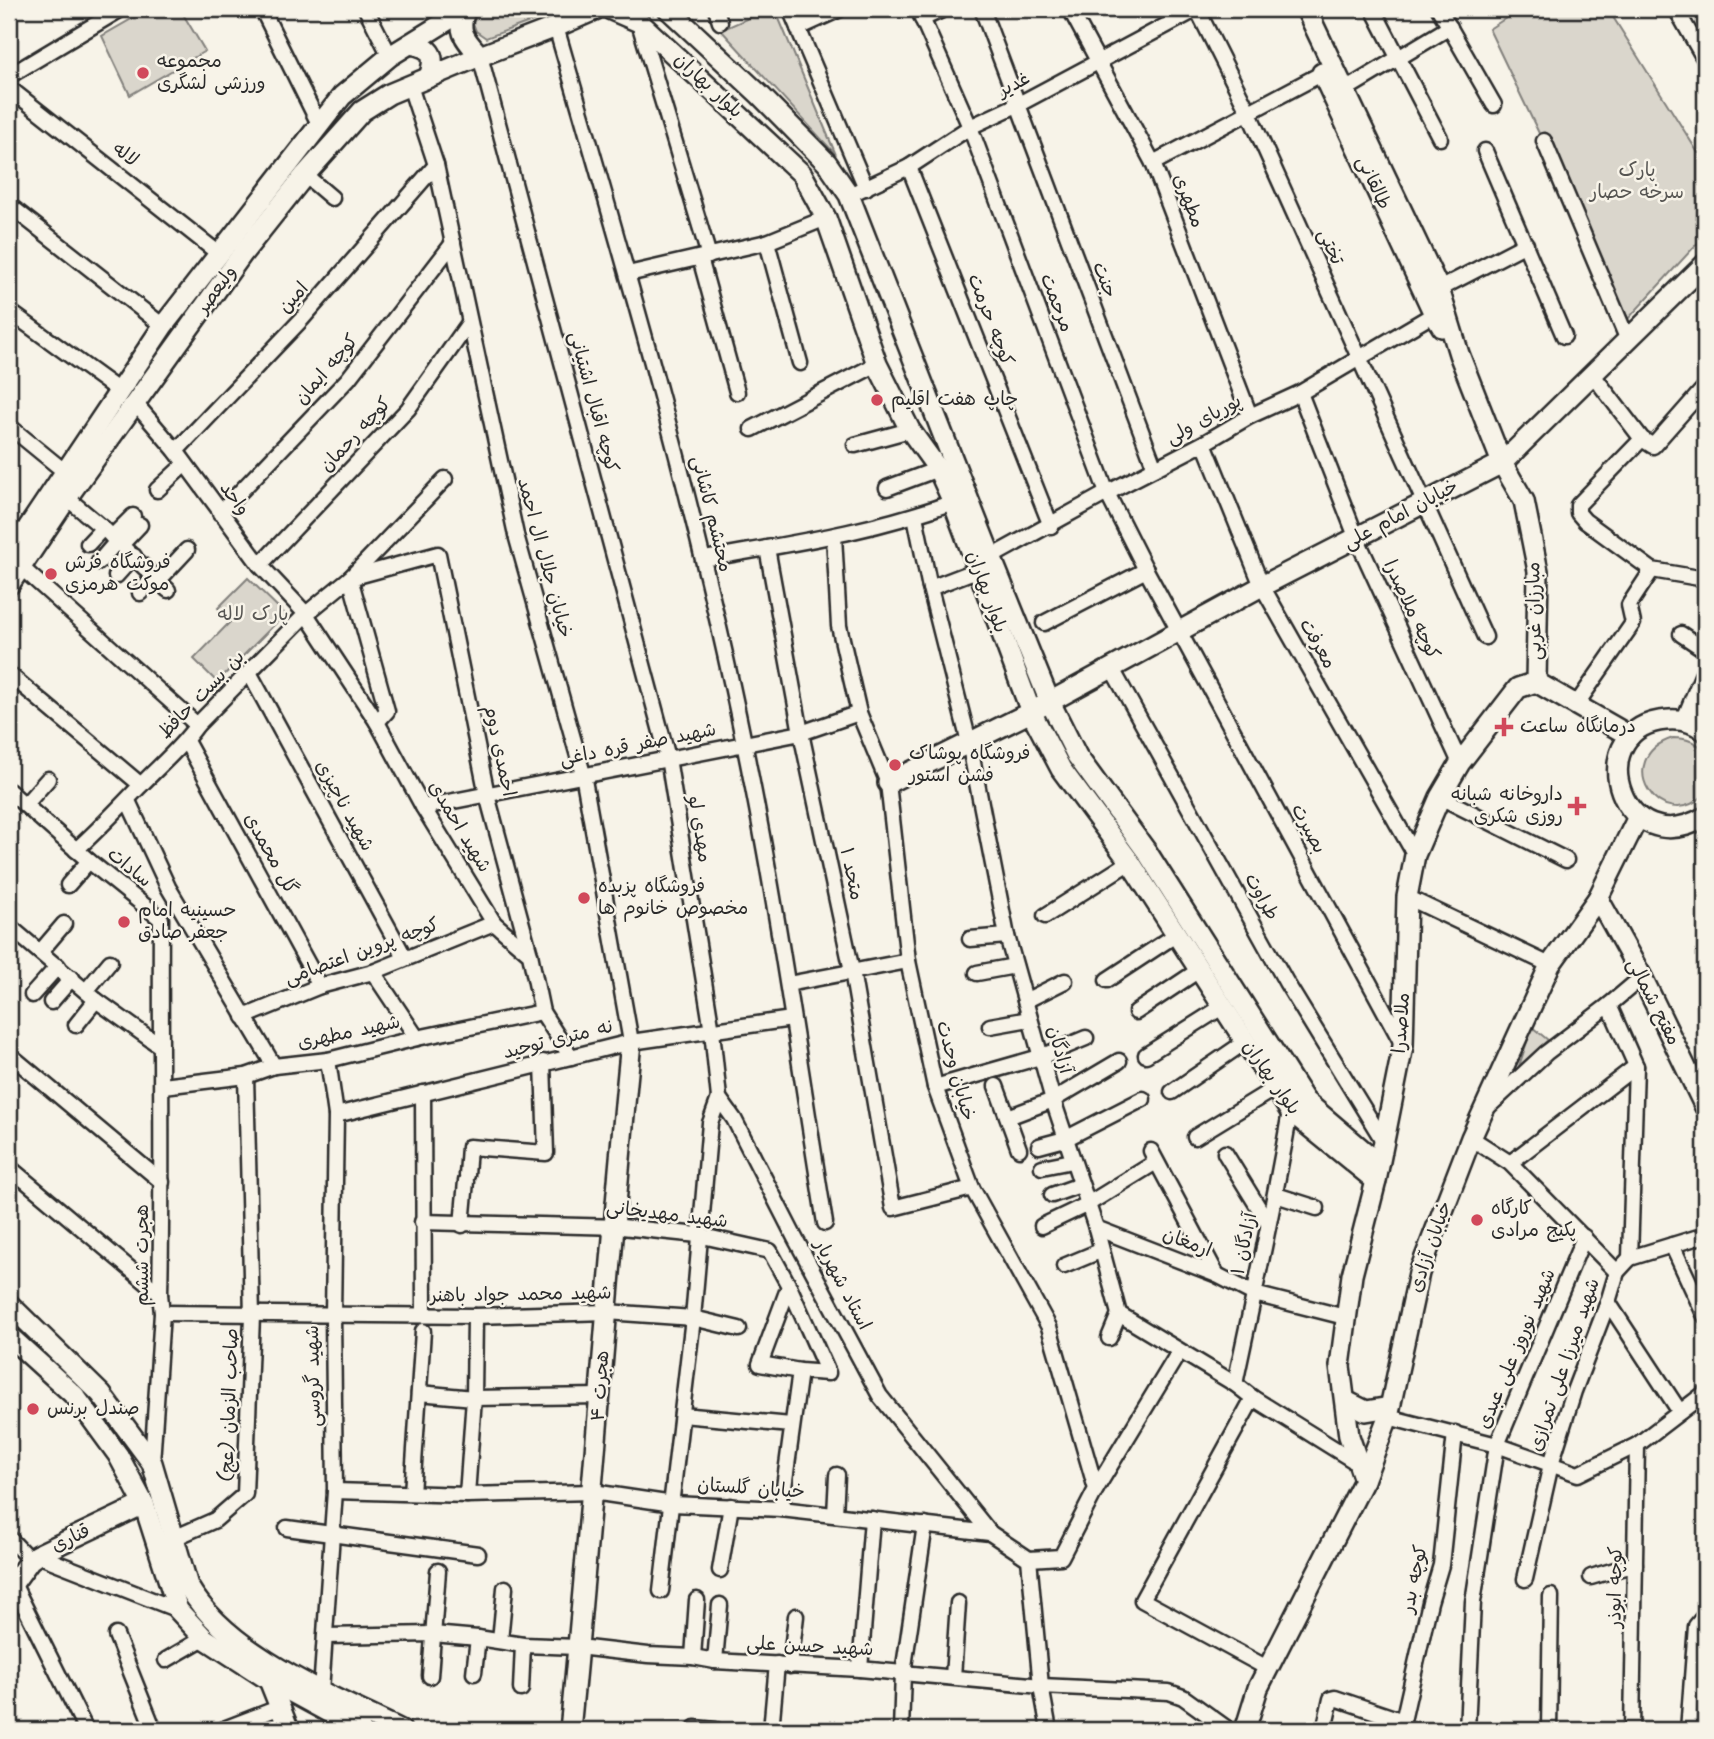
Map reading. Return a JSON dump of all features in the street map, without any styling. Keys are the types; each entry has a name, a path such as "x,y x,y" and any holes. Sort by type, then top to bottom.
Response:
{"street":[{"path":"9,76 121,9"},
{"path":"262,9 319,124"},
{"path":"366,9 390,55"},
{"path":"466,9 460,22 464,36 480,56"},
{"name":"ولیعصر","path":"9,585 14,550 64,471 163,326 319,124 342,96 390,55 466,9"},
{"name":"ولیعصر","path":"14,550 67,498 243,253 305,175 362,111 389,94 597,9"},
{"name":"بلوار بهاران","path":"609,9 639,22 803,174 826,218 877,364 910,430 938,469 1077,756 1147,852 1305,1101 1378,1173"},
{"name":"بلوار بهاران","path":"668,9 858,191 1031,712 1061,769 1130,862 1290,1111 1378,1173"},
{"path":"628,274 767,242 826,218 858,191 790,9"},
{"path":"798,28 840,9"},
{"path":"920,14 944,9"},
{"name":"جنت","path":"982,9 1155,468"},
{"name":"مطهری","path":"1070,9 1153,163 1250,416"},
{"name":"غدیر","path":"858,191 909,167 970,127 1017,105 1197,9"},
{"name":"تختی","path":"1197,9 1248,111 1485,637"},
{"name":"طالقانی","path":"1292,9 1434,314 1459,354"},
{"name":"طالقانی","path":"1306,9 1439,289 1459,354 1502,463"},
{"path":"1373,9 1440,138"},
{"path":"1439,9 1494,105"},
{"path":"1676,9 1705,60"},
{"name":"مرحمت","path":"920,14 970,127 1107,493 1146,570"},
{"path":"639,22 705,257 737,392"},
{"name":"محتشم کاشانی","path":"556,27 628,274 704,559 745,745 788,984 825,1223"},
{"path":"1345,90 1450,27"},
{"path":"410,44 423,46 432,55 433,65 429,77"},
{"name":"کوچه اقبال اشتیانی","path":"480,56 668,758"},
{"path":"1153,163 1323,73"},
{"name":"خیابان جلال ال احمد","path":"410,86 436,165 516,535 583,774 631,1042"},
{"name":"لاله","path":"9,88 218,253"},
{"path":"1544,141 1628,338"},
{"path":"1485,151 1564,336"},
{"name":"امین","path":"176,451 302,319 436,165"},
{"name":"کوچه حرمت","path":"909,167 1051,526"},
{"path":"305,175 332,198"},
{"path":"9,205 163,326"},
{"path":"767,242 800,363"},
{"name":"کوچه ایمان","path":"220,513 348,379 453,243"},
{"path":"1439,289 1526,244"},
{"name":"خیابان امام علی","path":"888,783 1031,712 1262,586 1502,463 1705,264"},
{"path":"9,311 135,403"},
{"name":"پوریای ولی","path":"930,588 984,564 1107,493 1250,416 1300,393 1434,314"},
{"name":"کوچه رحمان","path":"260,565 408,409 469,323"},
{"path":"752,429 877,364"},
{"path":"1593,375 1650,446 1656,445 1705,387"},
{"name":"کوچه ملاصدرا","path":"1300,393 1357,538 1460,763"},
{"name":"واحد","path":"135,403 176,451 260,565 306,614"},
{"path":"9,426 64,471"},
{"path":"855,445 910,430"},
{"path":"1642,439 1576,508 1585,521 1653,570 1705,579"},
{"name":"معرفت","path":"1204,443 1262,586 1415,855"},
{"name":"مبارزان غربی","path":"1502,463 1524,501 1538,571 1536,682"},
{"path":"157,490 185,464"},
{"path":"887,488 938,469"},
{"name":"بن بست حافظ","path":"76,850 128,801 186,741 197,725 306,614 350,578 445,478"},
{"path":"67,498 160,582"},
{"path":"704,559 834,536 915,516 953,502"},
{"name":"آزادگان","path":"915,516 930,588 970,742 1007,936 1040,1057 1096,1228 1119,1314"},
{"path":"99,562 113,538 137,520"},
{"name":"خیابان وحدت","path":"834,536 839,626 859,713 888,783 908,961 935,1087 972,1188 1049,1327 1096,1489"},
{"path":"88,544 113,538"},
{"name":"متحد ۱","path":"766,548 801,733 852,971 893,1208 972,1188"},
{"path":"14,550 197,725"},
{"path":"140,593 160,582 187,550"},
{"name":"احمدی دوم","path":"350,578 438,554 487,795 530,954"},
{"path":"117,576 134,556"},
{"path":"1044,623 1146,570"},
{"name":"بصیرت","path":"1146,570 1403,1046"},
{"path":"1576,705 1633,623 1629,605 1653,570"},
{"path":"350,578 387,711 377,722"},
{"name":"شهید احمدی","path":"306,614 377,722 423,807 494,923 530,954"},
{"path":"1681,634 1705,650"},
{"name":"طراوت","path":"1111,667 1286,982 1384,1142"},
{"path":"9,674 141,785"},
{"name":"شهید ناچیزی","path":"250,674 405,958"},
{"path":"1686,721 1704,679"},
{"path":"1536,682 1630,736"},
{"name":"ملاصدرا","path":"1362,1472 1349,1436 1340,1366 1352,1275 1378,1173 1403,1046 1407,897 1415,855 1440,797 1460,763 1518,688 1536,682"},
{"name":"شهید صفر قره داغی","path":"423,807 801,733 859,713"},
{"path":"1705,732 1686,721 1670,719 1654,722 1630,736 1620,755 1617,772 1619,789 1626,805 1638,817 1654,826 1673,829 1691,825 1705,817"},
{"name":"گل محمدی","path":"186,741 320,986"},
{"name":"مهدی لو","path":"668,758 712,1031"},
{"path":"24,805 48,779"},
{"name":"سادات","path":"9,791 161,919"},
{"path":"1440,797 1566,860"},
{"path":"128,801 168,887 274,1066"},
{"name":"خیابان آزادی","path":"1245,1730 1258,1688 1389,1412 1419,1273 1471,1138 1550,965 1598,898 1638,817"},
{"path":"68,885 89,861"},
{"path":"1045,916 1130,862"},
{"path":"160,1046 161,919 168,887"},
{"path":"1407,897 1550,965"},
{"name":"مفتح شمالی","path":"1598,898 1703,1096"},
{"name":"کوچه پروین اعتصامی","path":"244,1017 320,986 373,972 494,923"},
{"path":"41,951 64,924"},
{"path":"9,927 91,995 160,1046"},
{"path":"1107,980 1177,934"},
{"path":"970,939 1007,936"},
{"path":"530,954 542,1012 571,1057"},
{"path":"788,984 908,961"},
{"path":"76,1025 110,962"},
{"path":"32,995 58,966"},
{"path":"977,973 1015,966"},
{"path":"1136,1012 1199,970"},
{"path":"373,972 417,1038"},
{"path":"1483,1112 1546,1053 1642,977"},
{"path":"51,1002 72,978"},
{"path":"1025,1001 1065,981"},
{"path":"1609,1005 1636,1066 1630,1258 1705,1235"},
{"path":"1146,1055 1222,1007"},
{"name":"شهید مطهری","path":"163,1086 246,1076 274,1066 328,1060 542,1012"},
{"name":"نه متری توحید","path":"336,1115 631,1042 792,1019"},
{"path":"990,1026 1029,1019"},
{"name":"استاد شهریار","path":"712,1031 719,1098 734,1119 880,1396 990,1532"},
{"path":"935,1087 1040,1057 1086,1038"},
{"name":"هجرت ۴","path":"570,1730 631,1042"},
{"path":"1172,1093 1245,1042"},
{"name":"هجرت ششم","path":"152,1463 162,1313 163,1086 160,1046"},
{"path":"9,1054 162,1182"},
{"name":"شهید گروسی","path":"321,1691 335,1491 333,1315 336,1115 328,1060"},
{"path":"1008,1117 1053,1100 1119,1061"},
{"path":"462,1225 469,1147 546,1153 543,1062"},
{"path":"1510,1163 1636,1066"},
{"name":"صاحب الزمان (عج)","path":"174,1538 215,1520 246,1494 252,1316 246,1076"},
{"path":"996,1086 1019,1149"},
{"path":"1195,1137 1275,1088"},
{"path":"423,1093 424,1315"},
{"path":"661,1591 673,1504 710,1123 719,1098"},
{"path":"1039,1146 1065,1139 1143,1099"},
{"name":"آزادگان ۱","path":"1235,1384 1276,1195 1290,1111"},
{"path":"1471,1138 1510,1163 1617,1272"},
{"path":"1226,1153 1268,1223"},
{"path":"1042,1227 1088,1204 1154,1157 1217,1275"},
{"path":"1042,1167 1072,1161"},
{"path":"9,1167 160,1294"},
{"path":"1052,1195 1080,1185"},
{"path":"1276,1195 1317,1208"},
{"name":"شهید مهدیخانی","path":"422,1222 462,1225 613,1226 698,1235 770,1251 789,1286 828,1373 800,1371"},
{"name":"ارمغان","path":"1096,1228 1217,1275 1254,1294 1345,1317"},
{"name":"شهید نوروز علی عبدی","path":"1467,1730 1473,1602 1497,1445 1584,1237"},
{"path":"1672,1245 1705,1315"},
{"path":"1064,1266 1100,1251"},
{"name":"شهید میرزا علی تمرازی","path":"1525,1579 1550,1464 1617,1272 1630,1258"},
{"path":"781,1509 800,1371 760,1364 789,1286"},
{"path":"1608,1302 1680,1412"},
{"path":"9,1304 101,1394 152,1463 188,1586 198,1604 214,1622 251,1651 321,1691 401,1730"},
{"name":"شهید محمد جواد باهنر","path":"162,1313 475,1317 607,1312 692,1318 739,1329"},
{"path":"1109,1338 1119,1314 1235,1384 1362,1472"},
{"path":"467,1495 474,1398 475,1317"},
{"path":"412,1493 423,1331"},
{"path":"9,1336 75,1396 118,1455 144,1504 178,1610 204,1638 348,1728"},
{"path":"1049,1730 1041,1686 1029,1559 1061,1557 1096,1489 1179,1352"},
{"path":"419,1393 474,1398 601,1396"},
{"path":"1346,1401 1366,1411 1389,1412 1497,1445 1578,1474 1637,1445 1705,1393"},
{"path":"1253,1398 1142,1600 1269,1669"},
{"path":"682,1415 791,1425"},
{"name":"کوچه بدر","path":"1402,1726 1441,1565 1455,1433"},
{"name":"کوچه ابوذر","path":"1632,1730 1637,1445"},
{"path":"835,1515 836,1475"},
{"name":"خیابان گلستان","path":"335,1491 467,1495 593,1492 673,1504 781,1509 990,1532 1029,1559"},
{"name":"قناری","path":"11,1586 34,1558 144,1504"},
{"path":"720,1570 731,1506"},
{"path":"860,1669 872,1519"},
{"path":"901,1730 903,1673 925,1525"},
{"path":"287,1528 478,1554"},
{"path":"9,1538 34,1558 178,1610"},
{"path":"1591,1577 1635,1564"},
{"path":"430,1676 438,1572"},
{"path":"11,1586 86,1730"},
{"path":"500,1641 505,1588"},
{"path":"1549,1730 1551,1596"},
{"path":"693,1657 697,1600"},
{"path":"953,1677 958,1603"},
{"path":"715,1661 720,1605"},
{"path":"1688,1730 1696,1626 1705,1615"},
{"path":"771,1730 783,1665 796,1616"},
{"name":"شهید حسن علی","path":"325,1636 433,1634 523,1645 578,1647 715,1661 860,1669 1041,1686 1169,1692 1183,1696 1229,1730"},
{"path":"116,1635 154,1730"},
{"path":"166,1660 204,1638"},
{"path":"474,1673 478,1638"},
{"path":"521,1689 523,1645"},
{"path":"269,1680 278,1709 289,1730"},
{"path":"1324,1730 1331,1699 1335,1698 1402,1726"},
{"path":"221,1730 278,1709"},
{"path":"695,1728 716,1730"}],"green space":[{"name":"مجموعه ورزشی لشگری","path":"149,9 180,9 205,51 130,95 102,36"},
{"path":"565,9 486,38 476,31 473,23 479,11"},
{"path":"769,9 775,9 836,155 721,30"},
{"name":"پارک سرخه حصار","path":"1520,9 1608,9 1705,164 1705,235 1628,319 1489,29"},
{"name":"پارک لاله","path":"248,578 285,614 217,682 194,659 231,621 218,608"},
{"path":"1673,738 1691,741 1705,751 1705,794 1688,805 1672,807 1658,801 1648,790 1644,776 1645,761 1654,748"},
{"path":"1532,1027 1548,1040 1519,1066"}],"place":[{"name":"مجموعه ورزشی لشگری","path":"143,73"},
{"name":"چاپ هفت اقلیم","path":"877,400"},
{"name":"فروشگاه فرش موکت هرمزی","path":"51,574"},
{"name":"درمانگاه ساعت","path":"1504,727"},
{"name":"فروشگاه پوشاک فشن استور","path":"895,765"},
{"name":"داروخانه شبانه روزی شکری","path":"1577,806"},
{"name":"فروشگاه پزبده مخصوص خانوم ها","path":"584,898"},
{"name":"حسینیه امام جعفر صادق","path":"124,922"},
{"name":"کارگاه پکیج مرادی","path":"1477,1220"},
{"name":"صندل برنس","path":"33,1409"}]}
